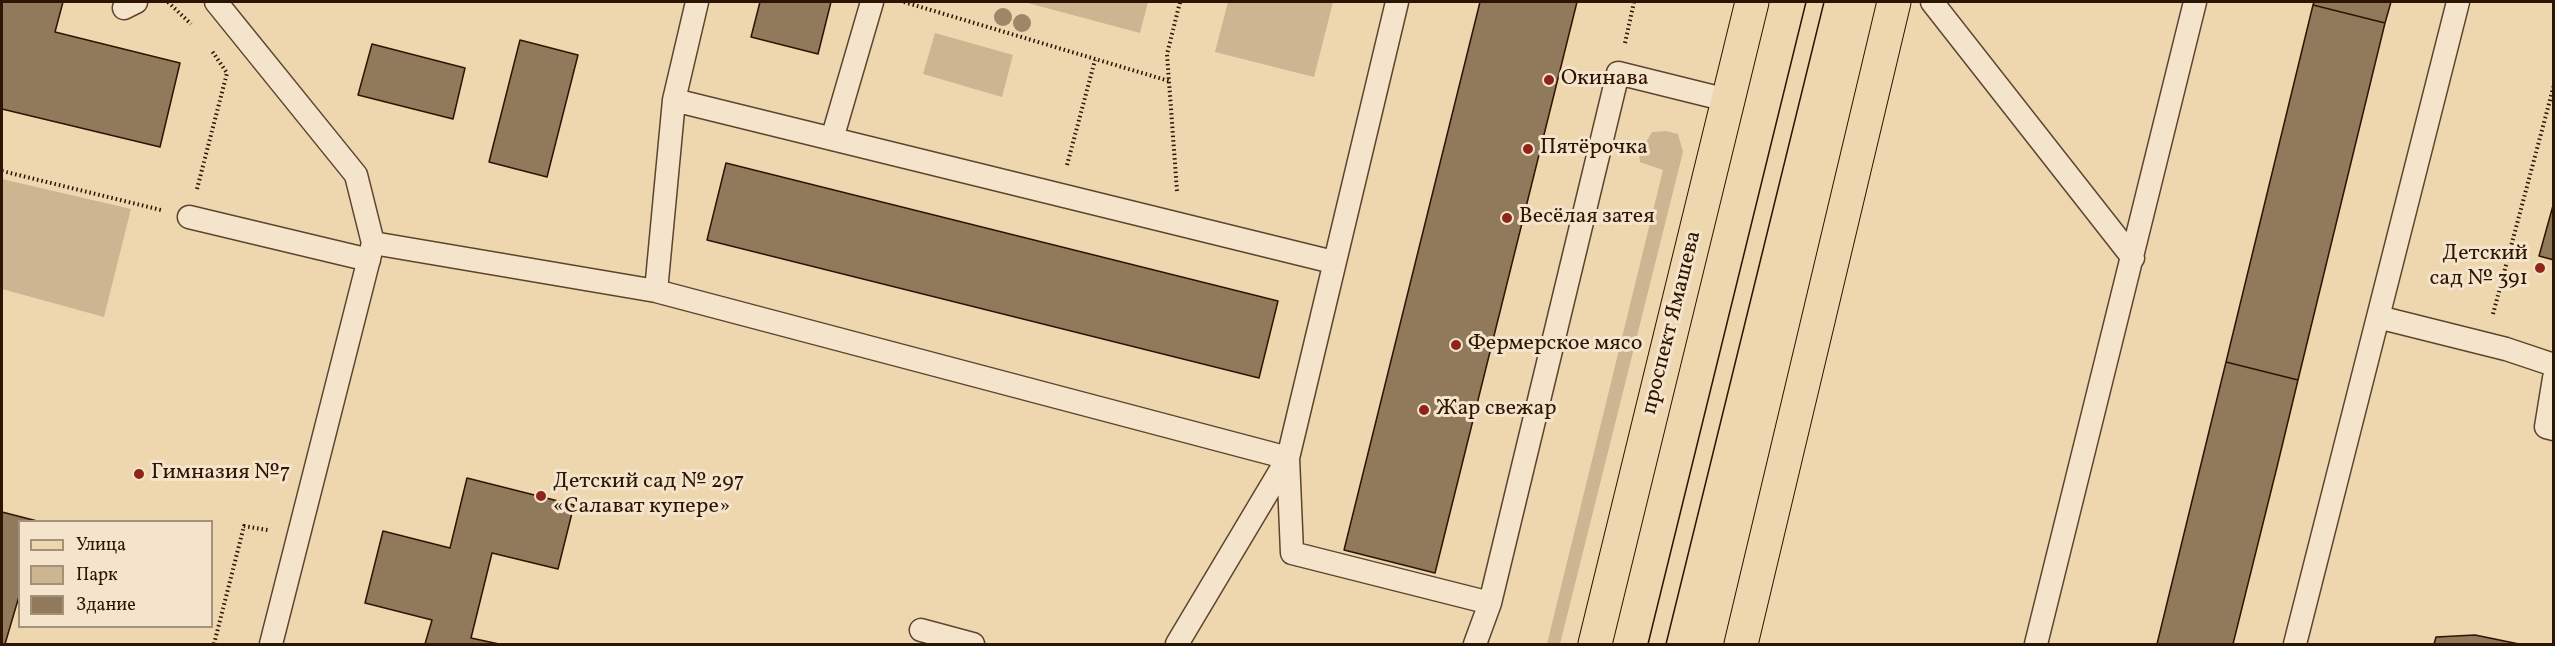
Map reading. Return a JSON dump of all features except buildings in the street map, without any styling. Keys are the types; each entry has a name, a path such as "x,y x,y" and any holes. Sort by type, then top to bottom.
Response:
{"main road":[{"name":"проспект Ямашева","path":"1595,645 1752,2"},
{"path":"1741,645 1894,2"}],"lane":[{"path":"216,2 356,175 371,251 271,645"},
{"path":"656,291 674,100 697,2"},
{"path":"832,139 872,2"},
{"path":"1397,2 1333,262 1288,458 1292,553 1490,603"},
{"path":"1932,2 2133,258"},
{"path":"2036,645 2195,2"},
{"path":"2295,645 2458,2"},
{"path":"1475,645 1490,603 1618,73 1727,100"},
{"path":"674,100 1333,262"},
{"path":"189,217 371,251 656,291 1288,458"},
{"path":"2378,317 2553,365"},
{"path":"2553,378 2546,427 2553,429"},
{"path":"1177,645 1288,458"},
{"path":"921,630 973,645"}],"path":[{"path":"168,2 192,25"},
{"path":"904,2 1169,81"},
{"path":"1180,2 1167,54 1180,225"},
{"path":"1618,73 1634,2"},
{"path":"2,171 189,217 227,73 210,49"},
{"path":"1059,195 1095,60"},
{"path":"2485,345 2553,85"},
{"path":"214,645 244,526 263,527 298,538"}],"green space":[{"path":"1024,2 1148,2 1140,33"},
{"path":"1228,2 1333,2 1314,77 1215,52"},
{"path":"935,33 1013,55 1002,97 923,74"},
{"path":"1666,131 1678,134 1683,152 1560,644 1547,644 1663,170 1640,162 1639,154 1652,132"},
{"path":"2,179 131,209 104,317 2,289"}],"tram line":[{"path":"1648,644 1806,2"},
{"path":"1666,644 1824,2"}],"place":[{"name":"Окинава","path":"1549,80"},
{"name":"Пятёрочка","path":"1528,149"},
{"name":"Весёлая затея","path":"1507,218"},
{"name":"Детский сад № 391","path":"2540,268"},
{"name":"Фермерское мясо","path":"1456,345"},
{"name":"Жар свежар","path":"1424,410"},
{"name":"Гимназия №7","path":"139,474"},
{"name":"Детский сад № 297 «Салават купере»","path":"541,496"}]}
